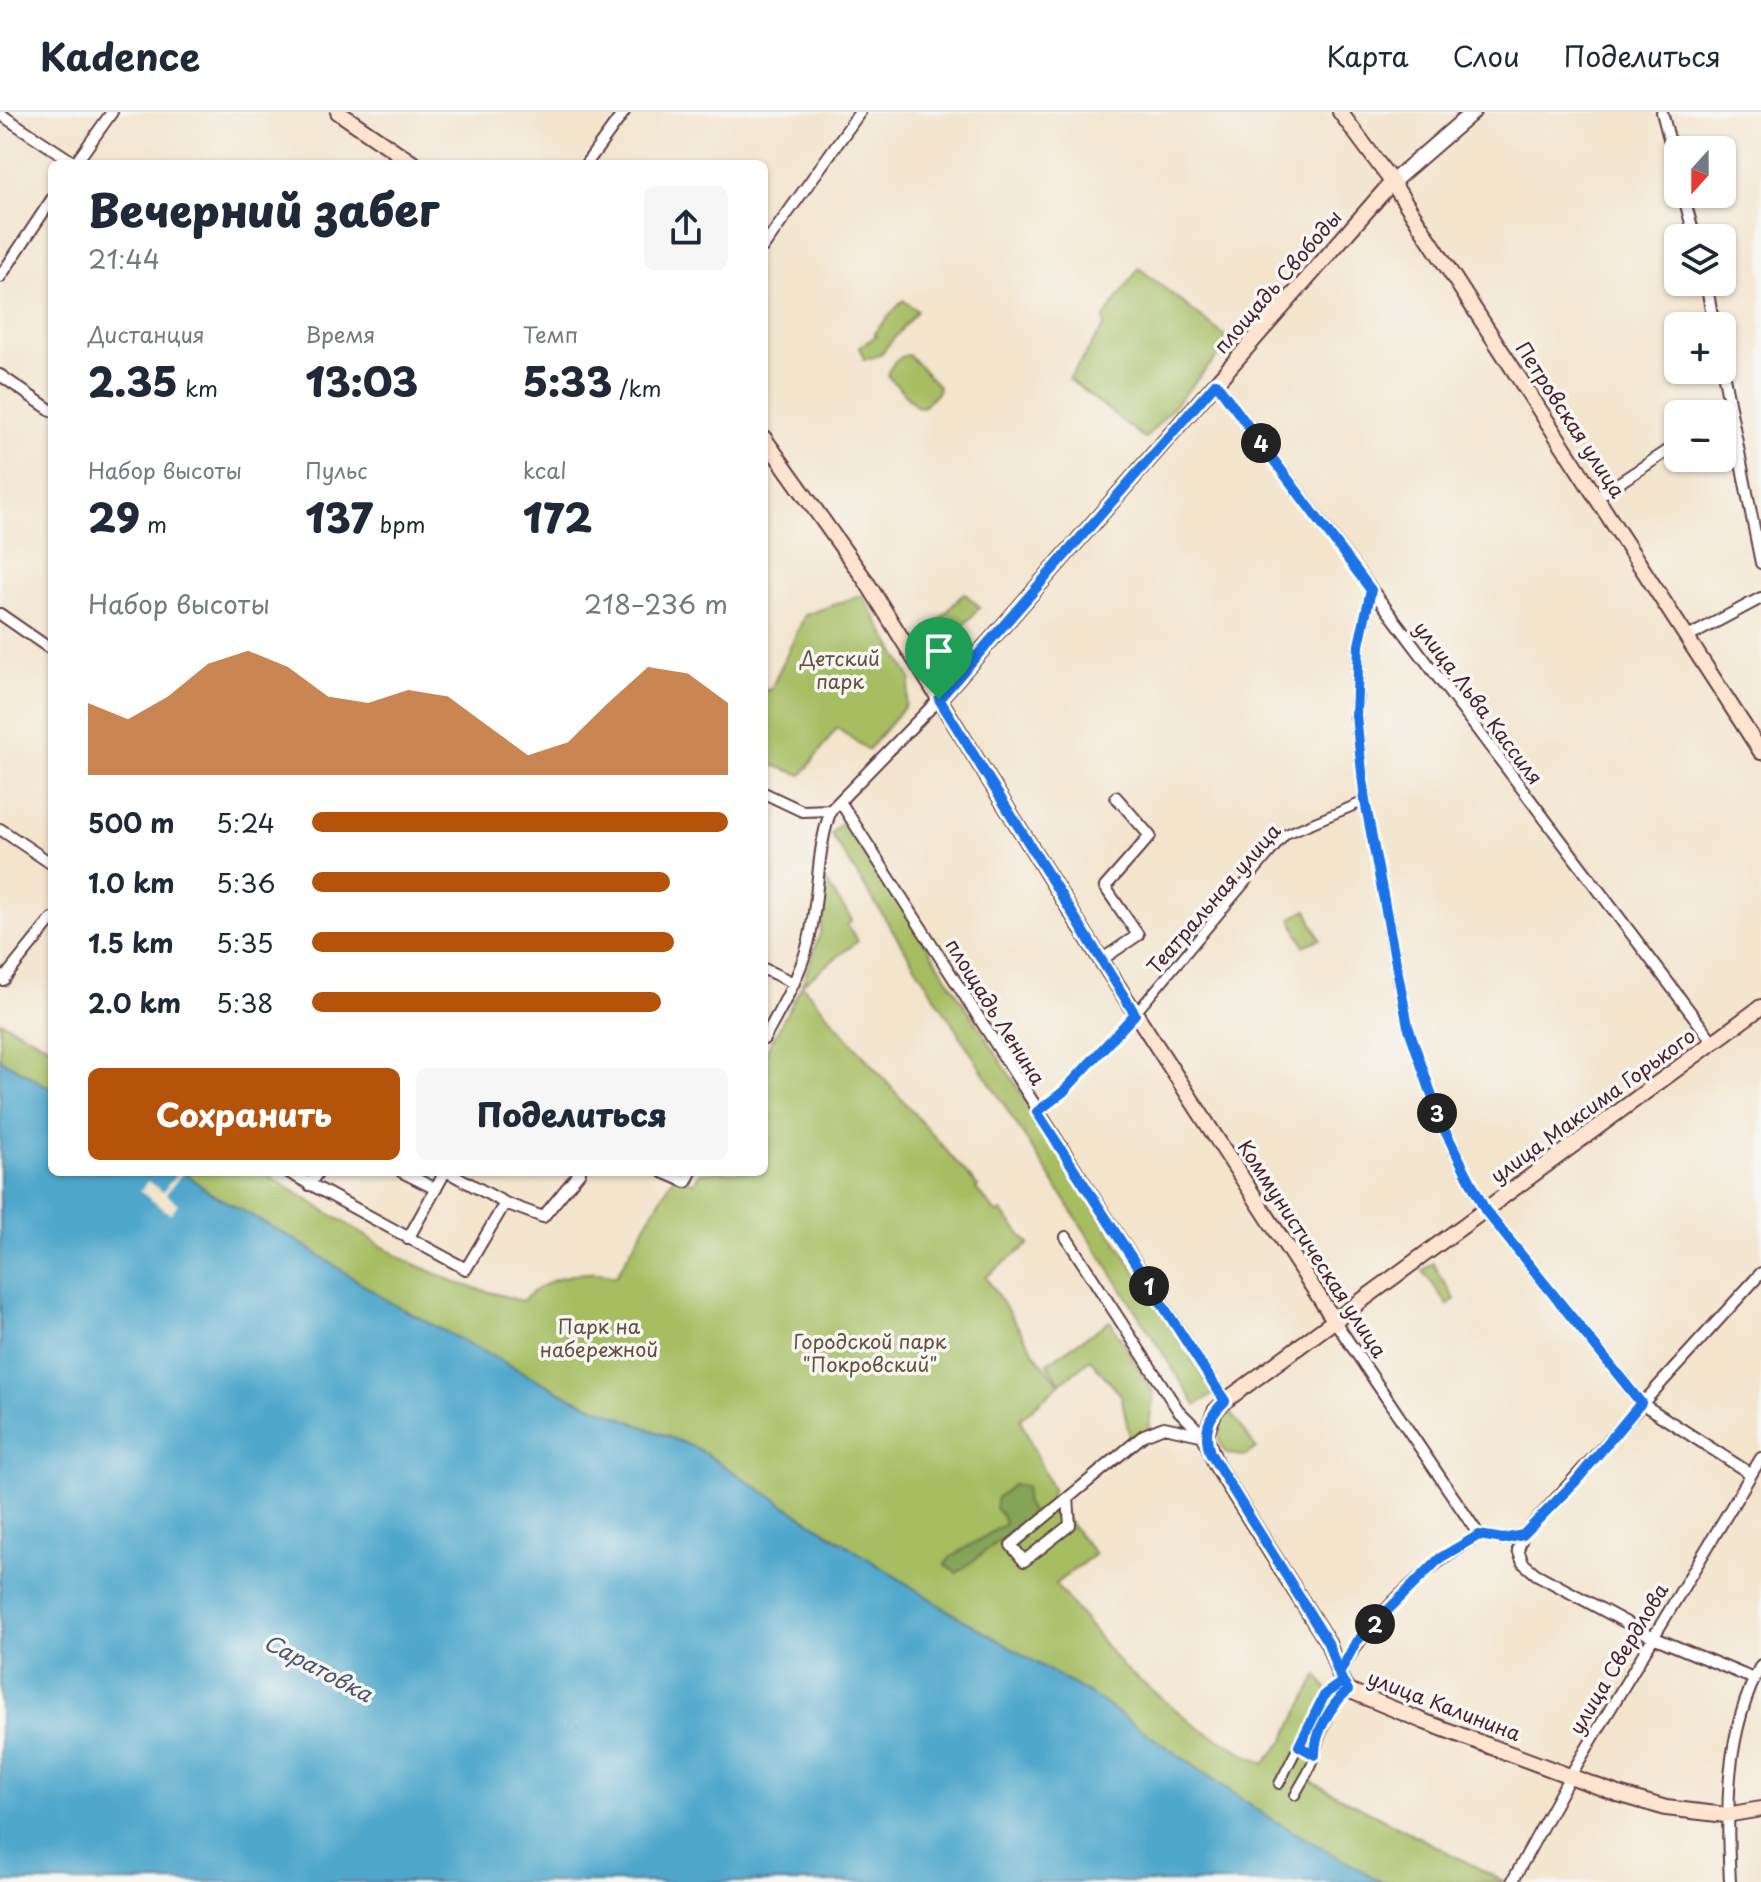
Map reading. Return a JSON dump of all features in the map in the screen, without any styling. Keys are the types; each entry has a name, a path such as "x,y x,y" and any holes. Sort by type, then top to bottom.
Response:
{"main road":[{"path":"338,112 408,160"},
{"name":"Петровская улица","path":"1340,112 1392,182 1761,752"},
{"name":"площадь Свободы","path":"939,699 1392,182"},
{"name":"Коммунистическая улица","path":"768,444 859,569 1135,1014 1336,1323"},
{"name":"улица Максима Горького","path":"1205,1436 1215,1411 1225,1401 1336,1323 1761,1007"},
{"name":"улица Калинина","path":"1205,1436 1216,1465 1328,1643 1343,1682 1372,1702 1570,1776 1666,1808 1726,1815 1761,1809"}],"street":[{"path":"79,160 112,112"},
{"path":"589,160 624,112"},
{"path":"768,240 860,112"},
{"path":"1392,182 1473,112"},
{"path":"1662,112 1668,136"},
{"path":"0,114 70,160"},
{"path":"0,277 48,205"},
{"path":"0,375 48,408"},
{"name":"улица Льва Кассиля","path":"1216,383 1713,1042"},
{"path":"1596,498 1664,453"},
{"path":"1736,453 1761,563"},
{"path":"1371,590 1359,645 1356,715 1365,801 1408,1026 1442,1125 1485,1210 1641,1403 1751,1474"},
{"path":"1686,638 1761,598"},
{"path":"0,614 48,647"},
{"name":"площадь Свободы","path":"831,810 939,699"},
{"path":"768,795 802,811 831,810 824,830 809,942 794,983 768,1032"},
{"path":"1101,960 1138,935 1105,887 1150,836 1116,797"},
{"name":"Театральная улица","path":"1037,1112 1063,1092 1135,1014 1286,834 1365,801"},
{"name":"площадь Ленина","path":"841,803 1225,1401"},
{"path":"0,829 48,861"},
{"path":"1,982 48,924"},
{"path":"768,971 794,983"},
{"path":"294,1176 466,1269 505,1203"},
{"path":"309,1185 315,1176"},
{"path":"410,1176 436,1189"},
{"path":"408,1239 444,1176"},
{"path":"454,1176 505,1203 543,1217 577,1176"},
{"path":"1066,1237 1178,1410 1205,1436"},
{"path":"1754,1679 1653,1637 1536,1574 1523,1563 1518,1550 1523,1535 1576,1481 1641,1403 1761,1273"},
{"name":"Коммунистическая улица","path":"1336,1323 1479,1535"},
{"path":"1068,1498 1070,1525 1024,1561 1011,1545 1144,1435 1164,1427 1205,1436"},
{"name":"улица Свердлова","path":"1512,1882 1570,1776 1761,1458"},
{"path":"1295,1795 1315,1755 1315,1747 1343,1682 1356,1642 1440,1558 1479,1535 1503,1539 1523,1535"},
{"path":"1730,1882 1726,1815 1733,1752 1761,1665"},
{"path":"1279,1784 1325,1694 1343,1682"},
{"path":"1299,1746 1315,1755"}],"green space":[{"path":"1139,268 1231,341 1145,439 1069,379 1104,326 1104,318"},
{"path":"903,300 917,311 880,355 864,360 860,347 876,336 874,333"},
{"path":"909,355 939,387 923,407 916,406 888,376 895,362"},
{"path":"964,593 980,607 952,638 936,624"},
{"name":"Детский парк","path":"862,595 911,679 905,706 868,750 837,728 802,775 768,763 768,690 805,615"},
{"path":"845,818 1214,1394 1196,1405 831,834"},
{"path":"823,878 852,920 847,925 858,941 802,984 821,931"},
{"path":"1307,910 1320,939 1304,946 1291,918"},
{"path":"802,985 978,1187 976,1189 997,1214 1001,1211 1029,1244 986,1277 1040,1361 1060,1384 1020,1419 1052,1490 1051,1500 1095,1554 1055,1584 1123,1667 1196,1726 1264,1764 1283,1742 1318,1675 1340,1708 1306,1779 1505,1882 1382,1882 1266,1816 1096,1698 952,1613 698,1449 566,1395 391,1303 296,1240 210,1193 189,1176 269,1176 403,1259 460,1284 522,1301 542,1286 566,1276 591,1273 616,1276 674,1176 694,1183 698,1176 768,1176 768,1048"},
{"path":"0,1021 48,1046 48,1087 0,1059"},
{"path":"1433,1263 1455,1300 1448,1305 1423,1271"},
{"path":"1110,1321 1154,1394 1148,1430 1131,1443 1121,1395 1090,1359 1061,1383 1047,1363"},
{"path":"1229,1410 1256,1448 1245,1456 1227,1454 1220,1443 1220,1427"},
{"path":"1013,1484 1026,1487 1025,1501 1031,1512 1027,1519 957,1573 945,1565 951,1557 1005,1524 995,1508 997,1498"}],"water":[{"name":"Саратовка","path":"0,1059 48,1087 48,1176 189,1176 210,1193 296,1240 391,1303 566,1395 698,1449 952,1613 1096,1698 1266,1816 1382,1882 0,1882"}],"pier":[{"path":"175,1176 180,1176 166,1194 178,1204 170,1214 140,1191 148,1181 163,1192"}],"route":[{"path":"939,699 1135,1014 1063,1092 1037,1112 1225,1401 1209,1422 1205,1436 1210,1453 1328,1643 1339,1674 1342,1682 1348,1690 1335,1701 1315,1747 1315,1755 1299,1746 1325,1694 1342,1682 1339,1674 1356,1642 1440,1558 1479,1535 1503,1539 1523,1535 1576,1481 1641,1403 1485,1210 1442,1125 1408,1026 1365,801 1356,715 1359,645 1371,590 1216,383 939,699"}],"park label":[{"name":"Парк на набережной","path":"599,1338"},
{"name":"Городской парк \"Покровский\"","path":"870,1354"}]}
